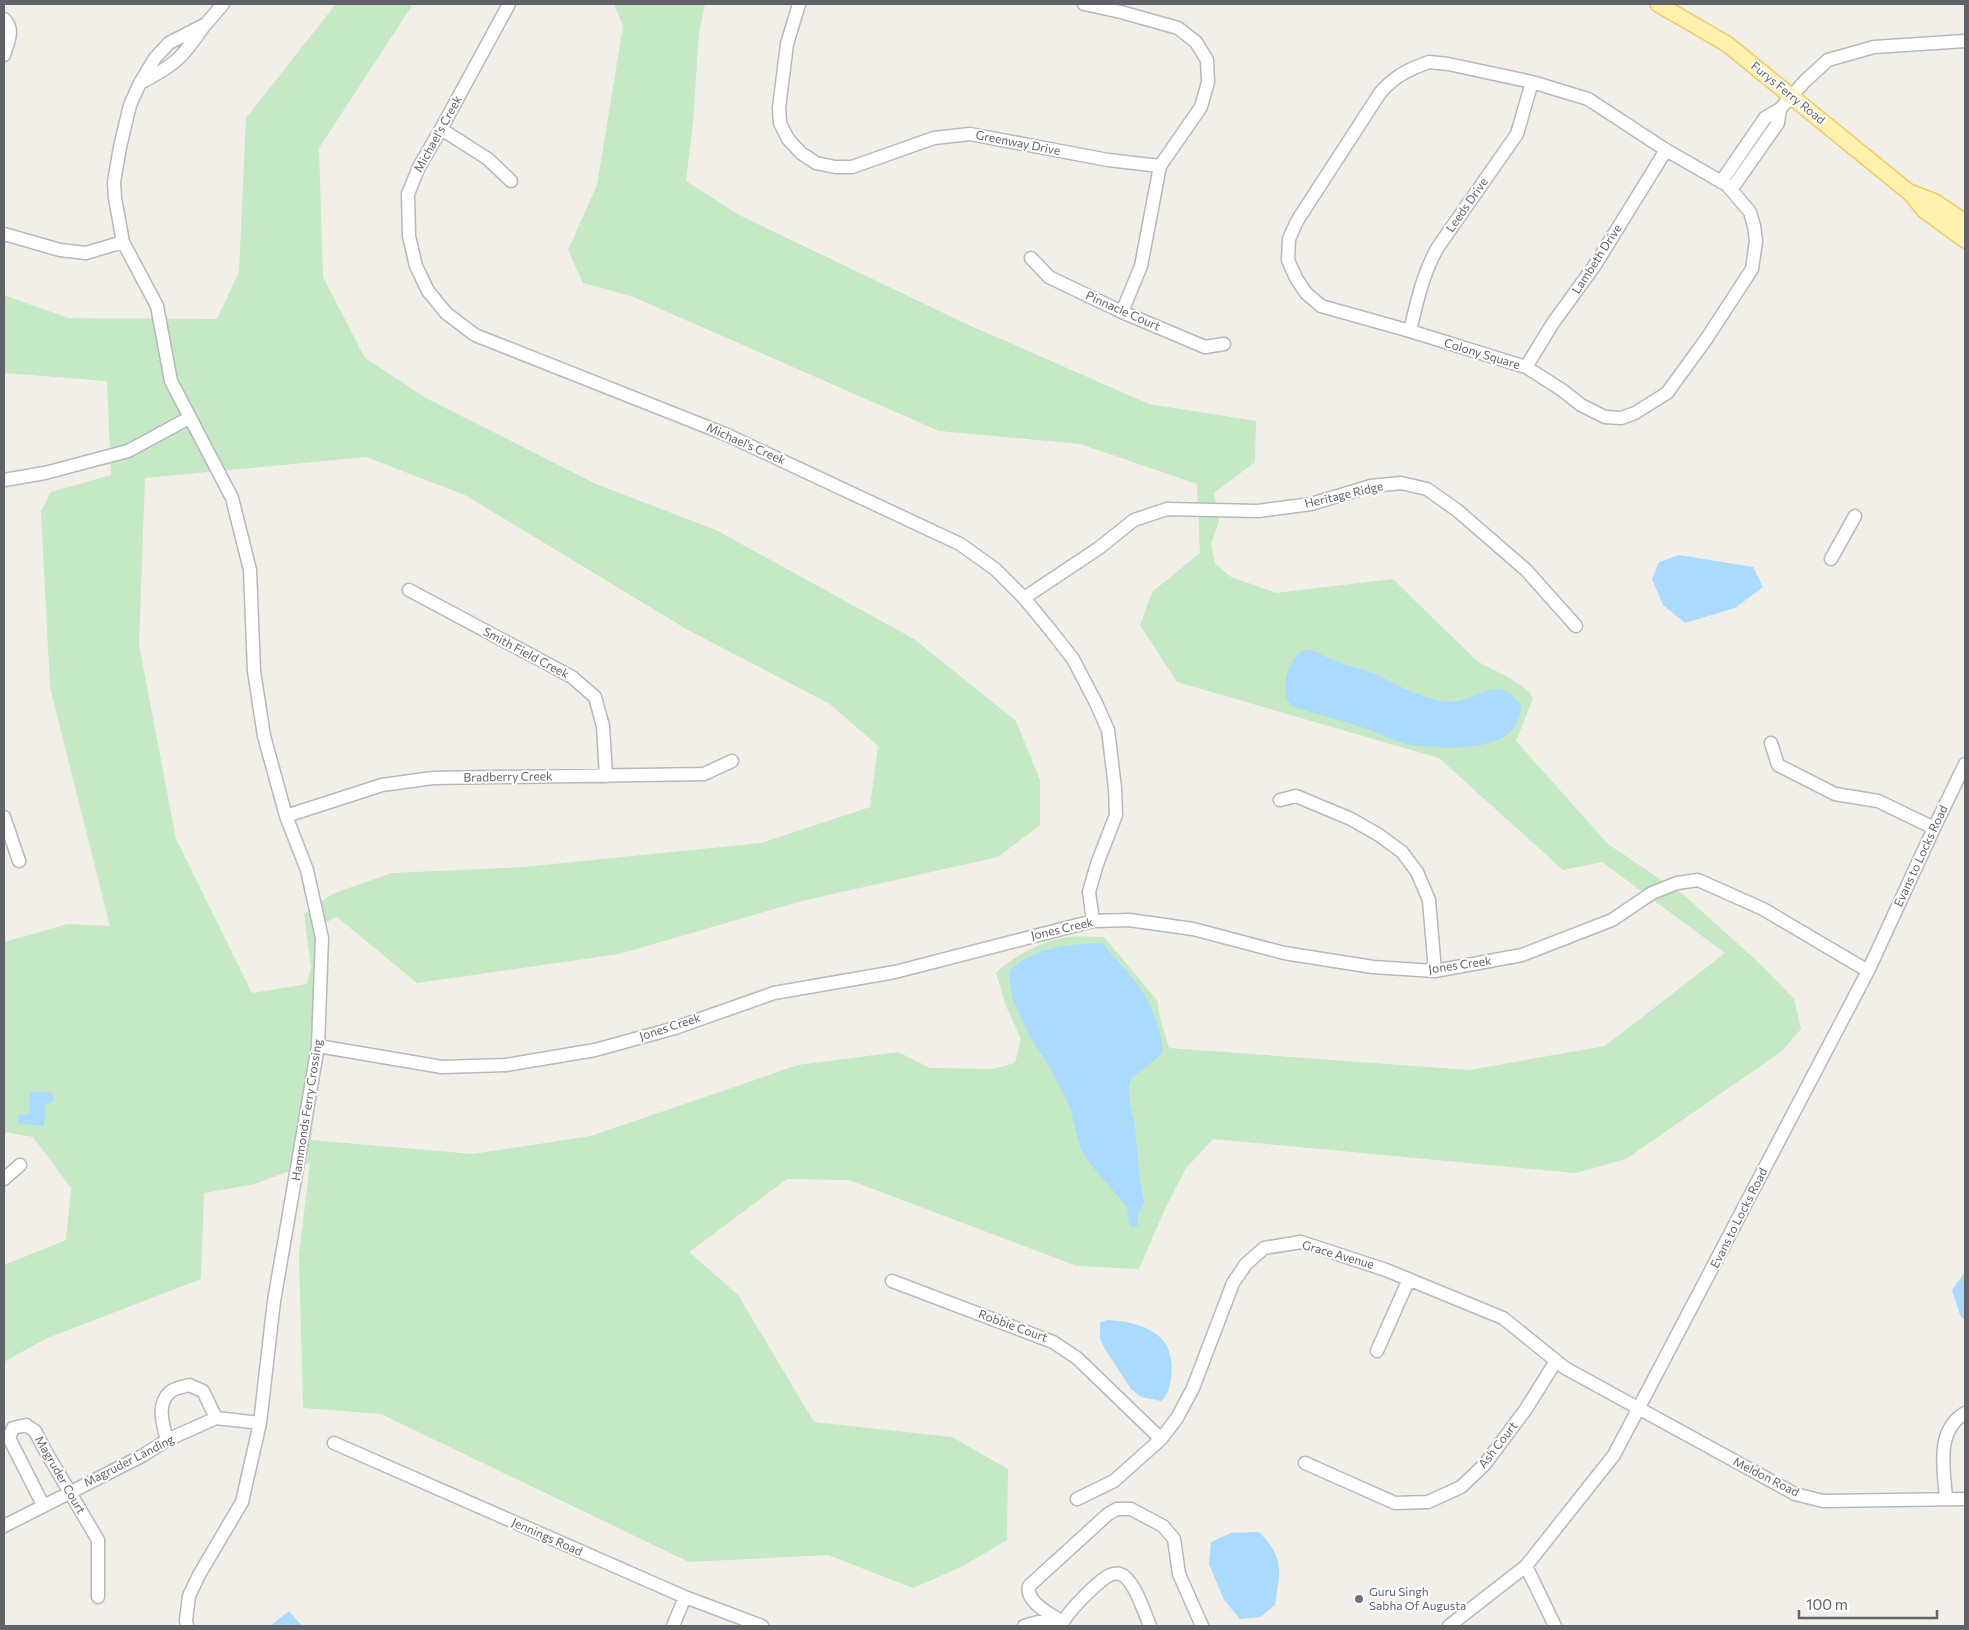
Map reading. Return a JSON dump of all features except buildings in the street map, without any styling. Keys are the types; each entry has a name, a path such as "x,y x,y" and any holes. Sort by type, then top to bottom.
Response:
{"main road":[{"name":"Furys Ferry Road","path":"1658,4 1727,44 1910,192 1925,211 1965,240"},
{"name":"Furys Ferry Road","path":"1910,192 1935,202 1965,222"}],"street":[{"name":"Hammonds Ferry Crossing","path":"187,1626 189,1596 199,1575 242,1502 260,1423 274,1301 318,1046 322,938 307,870 286,816 262,727 254,672 250,570 232,498 171,381 156,306 123,242 117,216 114,182 130,105 140,84 155,58 169,43 206,24 223,4"},
{"name":"Michael's Creek","path":"509,4 441,129 418,166 408,194 409,236 416,266 428,291 446,313 475,335 725,434 960,544 995,569 1024,598 1073,659 1108,730 1116,788 1116,814 1097,864 1089,892 1093,920"},
{"name":"Greenway Drive","path":"799,4 787,44 779,108 780,123 788,139 801,153 816,163 835,167 852,167 934,138 970,134 1108,160 1160,166"},
{"path":"1084,4 1178,28 1196,42 1207,60 1208,82 1201,107 1160,166 1141,266 1122,312"},
{"path":"4,19 11,29 4,55"},
{"path":"140,84 165,70 186,53 206,24"},
{"path":"1726,186 1765,118 1780,109 1804,81 1828,60 1874,47 1965,41"},
{"name":"Colony Square","path":"1429,62 1448,64 1532,82 1588,100 1726,186 1750,212 1754,226 1756,241 1752,269 1707,338 1667,393 1635,413 1621,418 1605,417 1581,406 1562,390 1526,367 1321,306 1306,293 1296,278 1288,260 1289,239 1297,221 1380,93 1393,78 1429,62"},
{"name":"Leeds Drive","path":"1410,331 1423,278 1429,262 1517,134 1532,82"},
{"path":"441,129 488,159 511,180"},
{"name":"Lambeth Drive","path":"1526,367 1553,323 1595,265 1666,150"},
{"path":"4,234 60,250 86,253 123,242"},
{"name":"Pinnacle Court","path":"1031,258 1050,277 1122,312 1205,347 1224,344"},
{"path":"4,480 45,473 128,451 189,418"},
{"name":"Heritage Ridge","path":"1024,598 1099,548 1134,520 1167,509 1258,511 1311,504 1371,486 1401,483 1428,489 1458,511 1526,570 1576,626"},
{"path":"1831,559 1855,516"},
{"name":"Smith Field Creek","path":"409,590 572,677 594,697 603,726 606,776"},
{"path":"1772,743 1778,765 1835,794 1878,801 1934,828"},
{"name":"Bradberry Creek","path":"286,816 382,785 434,778 704,774 732,761"},
{"name":"Evans to Locks Road","path":"1449,1626 1526,1566 1614,1455 1868,971 1965,764"},
{"path":"1280,800 1296,796 1351,819 1379,835 1402,852 1417,872 1429,900 1435,970"},
{"path":"4,817 19,861"},
{"name":"Jones Creek","path":"318,1046 442,1067 506,1065 603,1047 674,1028 774,993 895,972 1093,920 1129,920 1193,929 1284,953 1373,967 1435,970 1522,955 1612,920 1652,893 1676,883 1698,880 1763,909 1868,971"},
{"path":"4,1179 20,1165"},
{"name":"Grace Avenue","path":"1076,1499 1114,1481 1161,1439 1177,1418 1193,1388 1233,1283 1246,1264 1264,1248 1300,1242 1386,1270 1503,1318 1565,1368 1639,1408"},
{"path":"1377,1351 1409,1279"},
{"name":"Robbie Court","path":"892,1282 1053,1342 1078,1358 1161,1439"},
{"name":"Ash Court","path":"1305,1463 1395,1503 1428,1502 1461,1487 1485,1464 1526,1409 1556,1360"},
{"path":"167,1440 162,1421 162,1406 170,1392 189,1384 203,1391 216,1418 260,1423"},
{"name":"Meldon Road","path":"1639,1408 1795,1494 1824,1501 1965,1498"},
{"path":"1946,1499 1943,1447 1947,1430 1958,1417 1965,1413"},
{"name":"Magruder Landing","path":"4,1526 142,1456 167,1440 216,1418"},
{"name":"Magruder Court","path":"44,1505 9,1438 12,1428 26,1425 35,1431 98,1540 98,1597"},
{"name":"Jennings Road","path":"334,1443 685,1597 762,1626"},
{"path":"1062,1624 1034,1602 1029,1595 1029,1586 1102,1519 1118,1509 1131,1508 1154,1520 1169,1532 1174,1539 1179,1574 1202,1626"},
{"path":"1526,1566 1555,1626"},
{"path":"1062,1624 1070,1611 1110,1574 1119,1574 1130,1580 1150,1626"},
{"path":"673,1626 685,1597"},
{"path":"1024,1626 1050,1620 1062,1624"}],"green space":[{"path":"336,4 413,4 319,148 323,277 365,358 426,398 596,484 716,530 914,639 1016,721 1040,780 1040,825 998,857 802,901 619,954 417,983 337,917 326,922 320,1072 311,1140 473,1154 591,1136 798,1065 898,1052 930,1068 993,1069 1015,1063 1021,1039 1006,1006 996,973 1008,963 1033,948 1050,941 1068,937 1104,937 1157,1000 1169,1048 1469,1070 1605,1046 1725,953 1602,862 1563,870 1439,758 1177,682 1140,625 1152,592 1200,553 1197,484 1080,444 939,431 631,296 583,283 568,250 597,185 623,26 614,4 705,4 699,33 693,122 686,181 739,215 962,322 1149,404 1256,421 1255,462 1214,493 1219,522 1211,544 1215,563 1231,577 1276,593 1393,579 1478,662 1510,678 1528,691 1533,698 1516,741 1608,844 1685,896 1760,964 1794,999 1801,1029 1782,1051 1626,1159 1575,1173 1213,1139 1186,1168 1164,1211 1139,1269 1077,1266 849,1180 787,1179 689,1252 738,1295 814,1422 952,1437 1008,1469 1007,1540 963,1566 913,1588 828,1555 689,1562 381,1414 303,1408 299,1255 310,1163 255,1184 204,1193 201,1279 45,1339 4,1362 4,1265 66,1240 71,1188 33,1137 4,1132 4,942 68,924 110,926 50,687 41,511 51,492 111,475 107,381 4,373 4,295 68,318 217,319 239,272 246,118","holes":["366,457 465,495 688,630 830,704 878,746 870,807 761,843 524,867 392,873 332,894 304,914 311,967 307,984 252,993 176,839 139,645 145,478"]}],"water":[{"path":"1679,555 1753,567 1763,587 1735,608 1685,623 1663,605 1652,579 1659,562"},
{"path":"1310,650 1343,664 1370,672 1416,693 1442,701 1454,702 1493,689 1502,690 1511,694 1521,705 1518,720 1510,732 1489,743 1445,748 1401,743 1347,722 1294,707 1287,701 1285,687 1287,674 1292,662 1301,651"},
{"path":"1102,943 1142,991 1154,1014 1162,1043 1162,1054 1132,1078 1129,1084 1129,1099 1135,1126 1139,1173 1144,1202 1138,1215 1138,1225 1133,1228 1129,1223 1127,1207 1091,1165 1080,1148 1070,1107 1049,1066 1029,1035 1012,998 1009,971 1029,957 1053,948 1077,944"},
{"path":"30,1092 49,1092 55,1097 52,1103 46,1104 44,1126 17,1122 18,1115 29,1114"},
{"path":"1965,1272 1965,1320 1960,1315 1952,1290"},
{"path":"1107,1320 1121,1321 1145,1328 1155,1333 1169,1350 1171,1377 1167,1394 1161,1401 1141,1397 1131,1389 1100,1339 1100,1323"},
{"path":"1259,1532 1273,1550 1279,1566 1275,1605 1260,1617 1240,1619 1224,1600 1209,1564 1211,1542 1231,1533"},
{"path":"289,1611 302,1626 270,1626"}],"place":[{"name":"Guru Singh Sabha Of Augusta","path":"1359,1599"}]}
